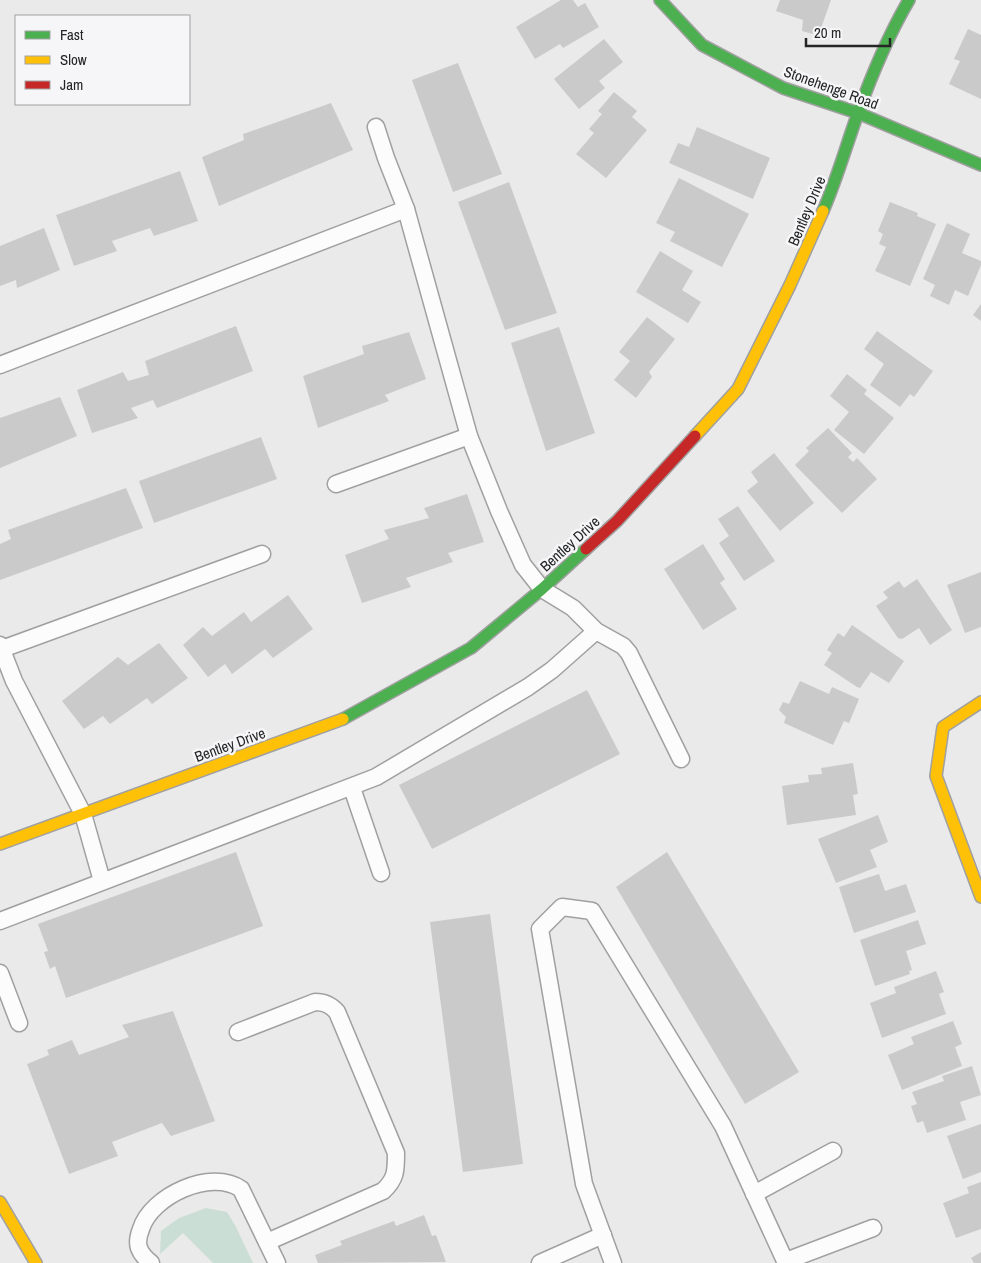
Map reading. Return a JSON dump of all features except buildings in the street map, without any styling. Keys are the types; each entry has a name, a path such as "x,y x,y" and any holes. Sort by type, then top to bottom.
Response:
{"street":[{"name":"Stonehenge Road","path":"660,0 702,45 783,88 858,113 981,165"},
{"name":"Bentley Drive","path":"0,844 339,721 471,648 542,589 617,521 738,389 790,285 835,184 858,113 891,31 908,0"},
{"path":"981,702 943,727 936,776 981,897"},
{"path":"0,1202 36,1263"}],"lane":[{"path":"376,127 406,209 469,436 499,511 523,564 542,589 573,608 596,631 623,646 681,759"},
{"path":"0,365 406,209"},
{"path":"336,484 469,436"},
{"path":"102,881 83,814 14,681 1,647 262,554"},
{"path":"0,921 239,828 352,788 376,777 528,687 552,670 596,631"},
{"path":"352,788 381,873"},
{"path":"613,1263 584,1184 540,929 562,907 592,911 723,1126 786,1262 873,1228"},
{"path":"0,973 19,1023"},
{"path":"238,1032 315,1002 323,1002 332,1006 337,1012 396,1153 394,1176 391,1183 383,1191 267,1242"},
{"path":"754,1194 833,1151"},
{"path":"151,1263 138,1246 143,1221 156,1206 169,1196 199,1183 232,1183 240,1189 277,1263"},
{"path":"540,1263 603,1235"}],"green space":[{"path":"206,1208 227,1212 253,1263 213,1263 183,1233 160,1254 161,1231 179,1218"}],"traffic: fast":[{"path":"660,0 702,45 783,88 858,113 981,165"},
{"path":"823,211 875,70 887,41 909,0"},
{"path":"343,719 471,648 542,589 586,549"}],"traffic: slow":[{"path":"695,436 738,389 790,285 823,211"},
{"path":"981,702 943,727 936,776 981,897"},
{"path":"0,844 343,719"},
{"path":"0,1202 36,1263"}],"traffic: jam":[{"path":"586,549 617,521 695,436"}]}
